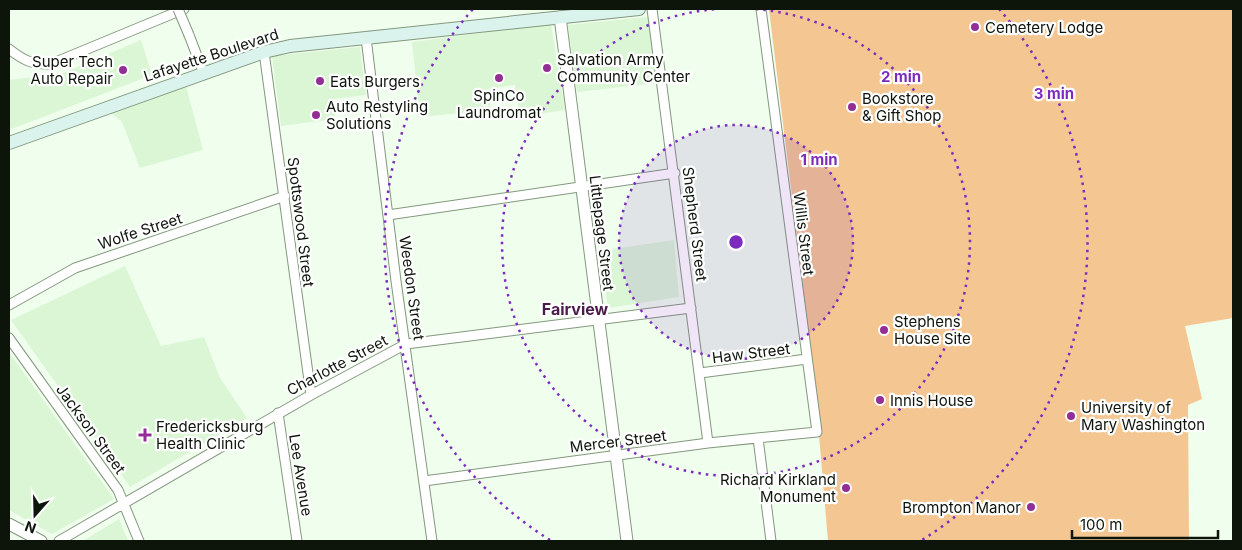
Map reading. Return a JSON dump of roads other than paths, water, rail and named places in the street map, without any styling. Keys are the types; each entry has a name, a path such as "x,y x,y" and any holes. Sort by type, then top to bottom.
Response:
{"main road":[{"name":"Lafayette Boulevard","path":"9,143 264,52 290,46 560,17 599,11 639,9"}],"street":[{"path":"178,9 204,74"},
{"path":"9,49 23,60 36,65 51,64 184,9"},
{"name":"Shepherd Street","path":"652,9 675,173 708,443"},
{"name":"Willis Street","path":"761,9 817,432"},
{"name":"Littlepage Street","path":"560,17 627,541"},
{"name":"Weedon Street","path":"366,38 432,541"},
{"name":"Spottswood Street","path":"264,52 311,395"},
{"path":"388,215 675,173"},
{"name":"Wolfe Street","path":"9,305 75,268 285,196"},
{"name":"Charlotte Street","path":"59,541 278,413 367,363 406,344 691,308"},
{"name":"Jackson Street","path":"9,338 95,457 125,504 139,541"},
{"name":"Haw Street","path":"700,373 807,359"},
{"name":"Lee Avenue","path":"278,413 297,541"},
{"name":"Mercer Street","path":"424,481 617,454 817,432"},
{"path":"758,438 771,541"},
{"path":"9,524 41,541"}],"place":[{"name":"Cemetery Lodge","path":"975,27"},
{"name":"Salvation Army Community Center","path":"547,68"},
{"name":"Super Tech Auto Repair","path":"123,70"},
{"name":"SpinCo Laundromat","path":"499,78"},
{"name":"Eats Burgers","path":"320,81"},
{"name":"Bookstore & Gift Shop","path":"852,107"},
{"name":"Auto Restyling Solutions","path":"316,115"},
{"name":"Stephens House Site","path":"884,330"},
{"name":"Innis House","path":"880,400"},
{"name":"University of Mary Washington","path":"1071,416"},
{"name":"Fredericksburg Health Clinic","path":"145,435"},
{"name":"Richard Kirkland Monument","path":"846,488"},
{"name":"Brompton Manor","path":"1031,507"}],"district":[{"name":"Fairview","path":"575,309"}]}
